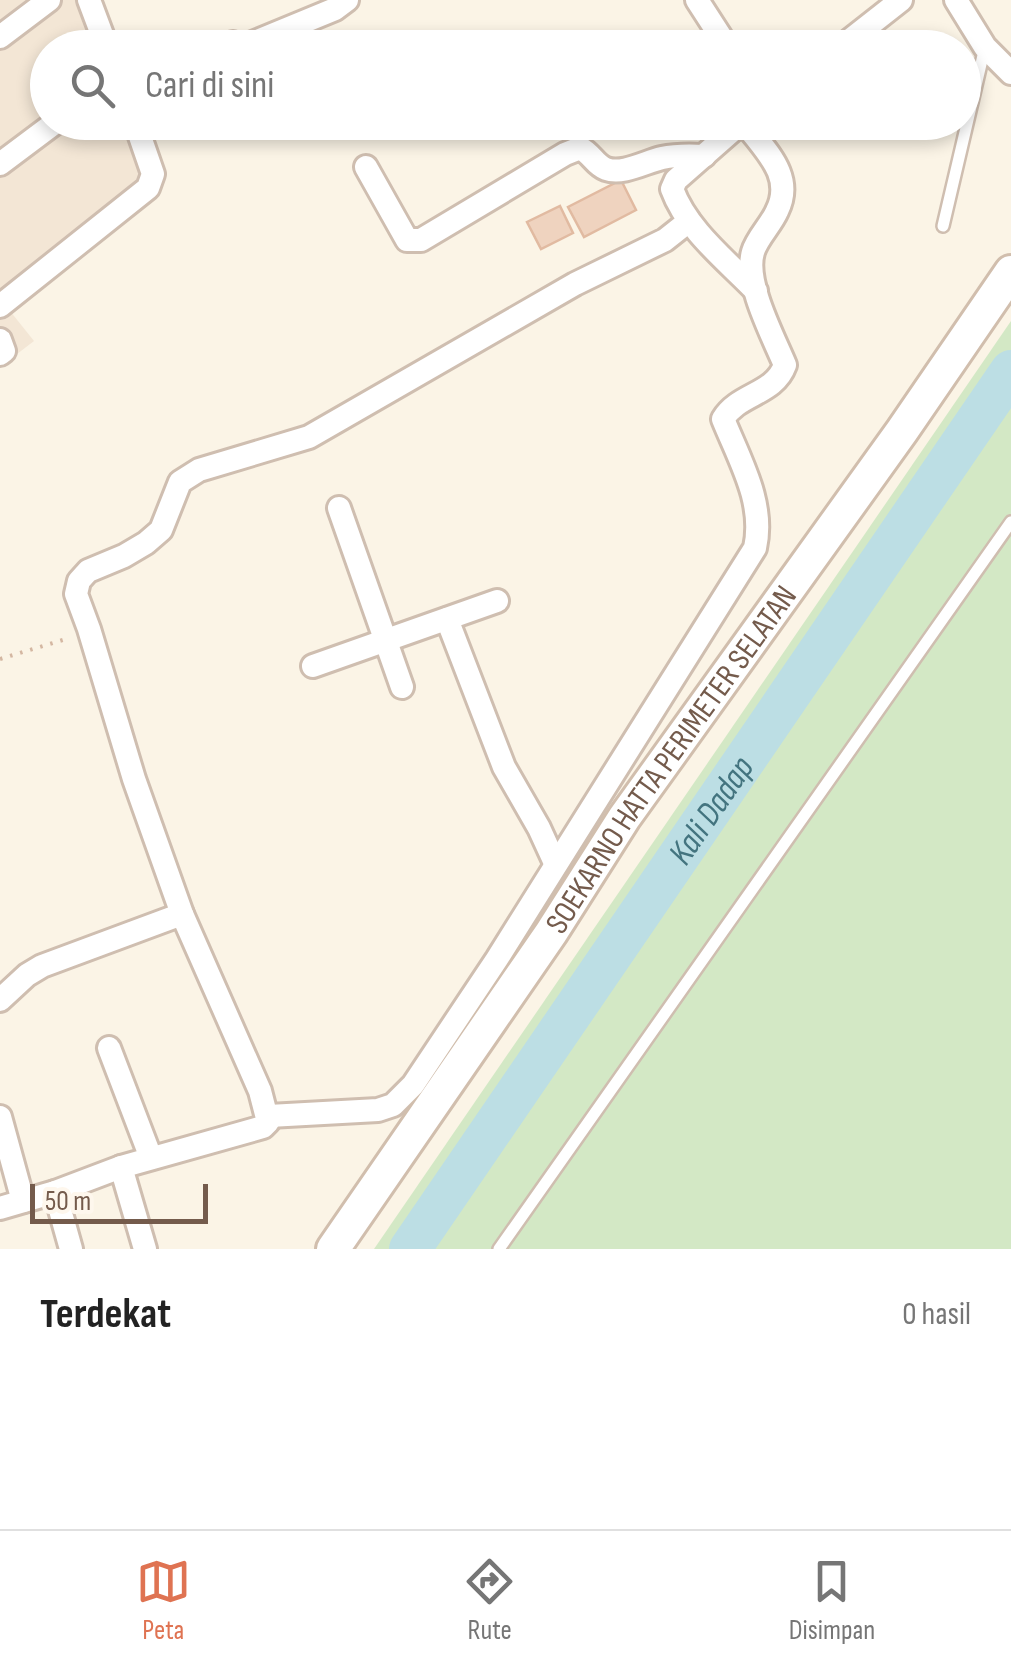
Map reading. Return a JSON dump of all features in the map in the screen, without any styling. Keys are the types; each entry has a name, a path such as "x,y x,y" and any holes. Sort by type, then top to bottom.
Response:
{"main road":[{"name":"SOEKARNO HATTA PERIMETER SELATAN","path":"333,1249 551,933 624,818 1011,272"}],"street":[{"path":"0,37 49,0"},
{"path":"88,0 100,30"},
{"path":"284,30 347,0"},
{"path":"696,0 716,30"},
{"path":"863,30 901,0"},
{"path":"956,0 974,30"},
{"path":"981,41 1011,73"},
{"path":"0,164 32,140"},
{"path":"0,306 148,188 152,174 140,140"},
{"path":"722,140 676,180 672,190 689,222 756,291"},
{"path":"268,1116 378,1110 393,1105 412,1085 497,959 755,548 759,532 755,498 723,420 737,402 767,390 780,377 784,364 752,270 753,252 778,210 784,187 780,173 756,140"},
{"path":"366,167 407,240 421,240 580,148 608,170 682,155 704,156"},
{"path":"0,1208 120,1167 263,1127 268,1122 260,1091 182,914 134,779 76,594 79,581 88,571 124,556 161,530 180,482 200,470 310,437 575,284 665,240 689,222"},
{"path":"0,340 4,350 0,354"},
{"path":"338,508 402,687"},
{"path":"313,666 497,601"},
{"path":"447,619 504,767 555,863"},
{"path":"0,1000 26,975 42,966 182,914"},
{"path":"109,1048 151,1158"},
{"path":"0,1117 23,1201"},
{"path":"120,1167 145,1249"},
{"path":"54,1192 72,1249"}],"lane":[{"path":"981,65 985,48"},
{"path":"943,226 963,140"},
{"path":"499,1249 1011,522"}],"path":[{"path":"0,659 89,630"}],"shaded area":[{"path":"0,0 80,0 93,30 30,30 30,140 139,140 160,188 10,311 34,341 0,367"}],"green space":[{"path":"1011,321 1011,1249 374,1249"}],"building":[{"path":"621,180 636,210 584,237 568,207"},
{"path":"560,206 573,233 541,249 527,222"}],"waterway":[{"name":"Kali Dadap","path":"410,1249 1011,371"}]}
